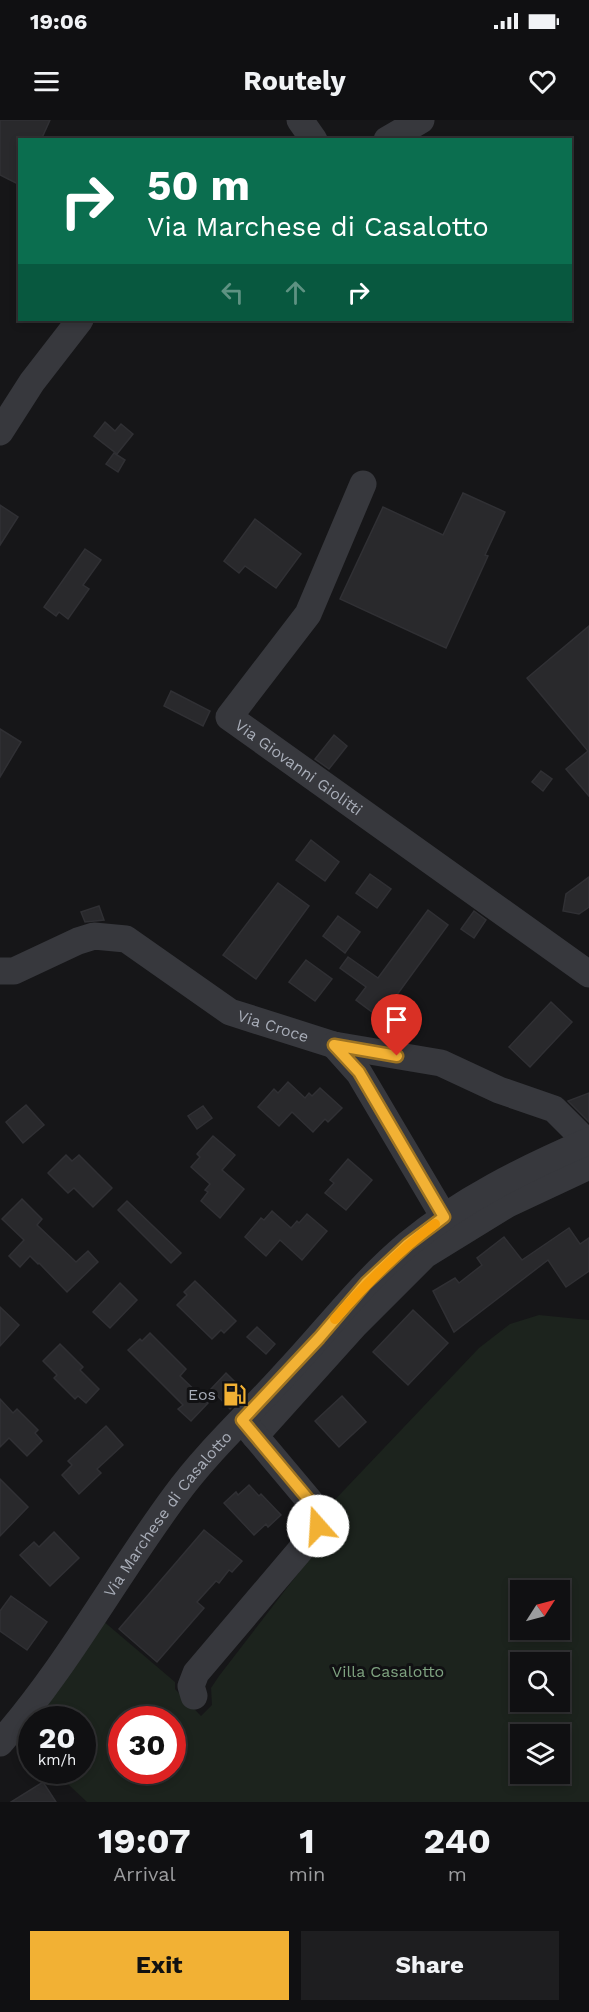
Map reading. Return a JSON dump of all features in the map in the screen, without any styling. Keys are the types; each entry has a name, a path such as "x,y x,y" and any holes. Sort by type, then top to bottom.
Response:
{"street":[{"path":"300,120 313,138"},
{"path":"390,138 421,120"},
{"path":"0,432 32,382 79,321"},
{"name":"Via Giovanni Giolitti","path":"363,484 308,614 229,717 589,974"},
{"name":"Via Croce","path":"0,971 14,971 78,941 94,936 126,939 230,1012 334,1045 441,1064 499,1090 554,1109 588,1150"},
{"path":"334,1045 359,1072 444,1217"},
{"path":"194,1696 191,1686 196,1673 309,1540 318,1526 319,1512 249,1428 425,1255 508,1204 588,1150"},
{"name":"Via Marchese di Casalotto","path":"0,1743 60,1668 133,1555 176,1494 207,1457 249,1428 319,1338 366,1283 408,1244 444,1217 512,1178 588,1150"}],"green space":[{"name":"Villa Casalotto","path":"539,1315 589,1320 589,1802 87,1802 68,1784 96,1784 96,1706 45,1706 102,1620 175,1682 175,1689 201,1716 212,1705 211,1688 219,1676 330,1532 328,1507 479,1348 510,1324"}],"building":[{"path":"0,120 50,120 42,138 18,138 18,184 0,175"},
{"path":"105,422 115,431 121,424 133,434 117,454 94,436"},
{"path":"114,453 125,460 118,472 106,464"},
{"path":"463,493 505,512 485,555 488,556 446,648 340,599 383,507 443,535"},
{"path":"0,505 18,517 0,545"},
{"path":"255,519 301,554 276,588 245,566 239,573 224,561"},
{"path":"85,549 101,560 83,585 89,589 68,619 59,612 56,616 44,607"},
{"path":"589,626 589,796 566,769 588,751 527,678"},
{"path":"171,691 210,711 203,726 164,706"},
{"path":"0,729 21,742 0,777"},
{"path":"334,735 347,746 329,769 315,759"},
{"path":"541,771 552,779 543,791 532,782"},
{"path":"311,840 339,862 325,881 296,860"},
{"path":"370,874 391,889 377,908 356,893"},
{"path":"589,877 589,907 579,914 563,911 566,894"},
{"path":"278,883 309,906 256,979 223,955"},
{"path":"99,906 104,920 85,922 81,912"},
{"path":"428,910 448,925 380,1018 356,1000 366,987 340,968 348,957 378,978"},
{"path":"474,911 486,920 474,938 461,929"},
{"path":"338,916 360,932 345,953 323,936"},
{"path":"306,960 332,979 315,1001 289,982"},
{"path":"551,1002 572,1022 530,1067 509,1047"},
{"path":"288,1082 305,1098 309,1093 312,1096 320,1088 342,1108 328,1122 325,1119 313,1132 292,1112 279,1126 258,1107 274,1089 278,1093"},
{"path":"589,1093 589,1122 568,1101"},
{"path":"26,1105 44,1125 23,1143 6,1122"},
{"path":"203,1106 212,1118 197,1129 188,1116"},
{"path":"213,1136 235,1155 222,1170 244,1189 220,1218 201,1201 208,1192 205,1190 210,1184 191,1167 200,1157 197,1154"},
{"path":"66,1155 72,1161 79,1155 112,1188 93,1207 74,1188 68,1193 48,1173"},
{"path":"348,1159 372,1180 346,1210 325,1193 334,1183 330,1180"},
{"path":"22,1199 42,1219 37,1225 76,1262 88,1251 98,1262 67,1292 30,1256 20,1267 9,1256 24,1240 2,1219"},
{"path":"127,1201 181,1253 171,1263 118,1210"},
{"path":"272,1211 291,1228 307,1214 327,1231 302,1260 280,1240 266,1256 245,1237 261,1218 264,1220"},
{"path":"569,1228 580,1244 589,1238 589,1271 566,1287 548,1260 454,1332 433,1291 455,1278 459,1283 482,1265 477,1258 504,1237 522,1260"},
{"path":"195,1281 236,1321 224,1333 221,1330 212,1339 177,1305 187,1295 184,1292"},
{"path":"120,1283 137,1300 110,1328 93,1312"},
{"path":"0,1307 19,1325 0,1346"},
{"path":"413,1310 448,1343 408,1385 373,1352"},
{"path":"257,1327 275,1344 266,1354 247,1337"},
{"path":"150,1333 186,1369 180,1376 208,1403 191,1421 178,1409 183,1405 128,1350"},
{"path":"60,1344 83,1367 80,1370 99,1389 86,1403 78,1396 75,1399 54,1378 57,1375 43,1361"},
{"path":"226,1373 246,1393 230,1409 211,1389"},
{"path":"342,1396 366,1422 339,1447 315,1421"},
{"path":"0,1399 13,1413 17,1409 38,1430 35,1433 42,1441 27,1456 9,1438 0,1447"},
{"path":"106,1426 123,1445 97,1469 101,1473 79,1494 62,1475 72,1465 68,1461"},
{"path":"0,1479 28,1507 0,1536"},
{"path":"249,1485 281,1515 268,1527 266,1524 254,1535 224,1503 236,1492 238,1495"},
{"path":"204,1530 242,1561 232,1572 229,1570 219,1583 216,1581 197,1602 204,1608 157,1662 119,1629"},
{"path":"54,1532 79,1558 50,1586 20,1555 34,1542 39,1547"},
{"path":"11,1596 47,1622 27,1650 0,1631 0,1611"},
{"path":"40,1784 44,1784 56,1802 11,1802"}],"slow traffic":[{"path":"335,1319 366,1283 408,1244 435,1224"}],"place":[{"name":"Eos","path":"234,1394"}],"route":[{"path":"318,1526 319,1512 242,1420 319,1338 366,1283 408,1244 444,1217 359,1072 334,1045 397,1056"}]}
